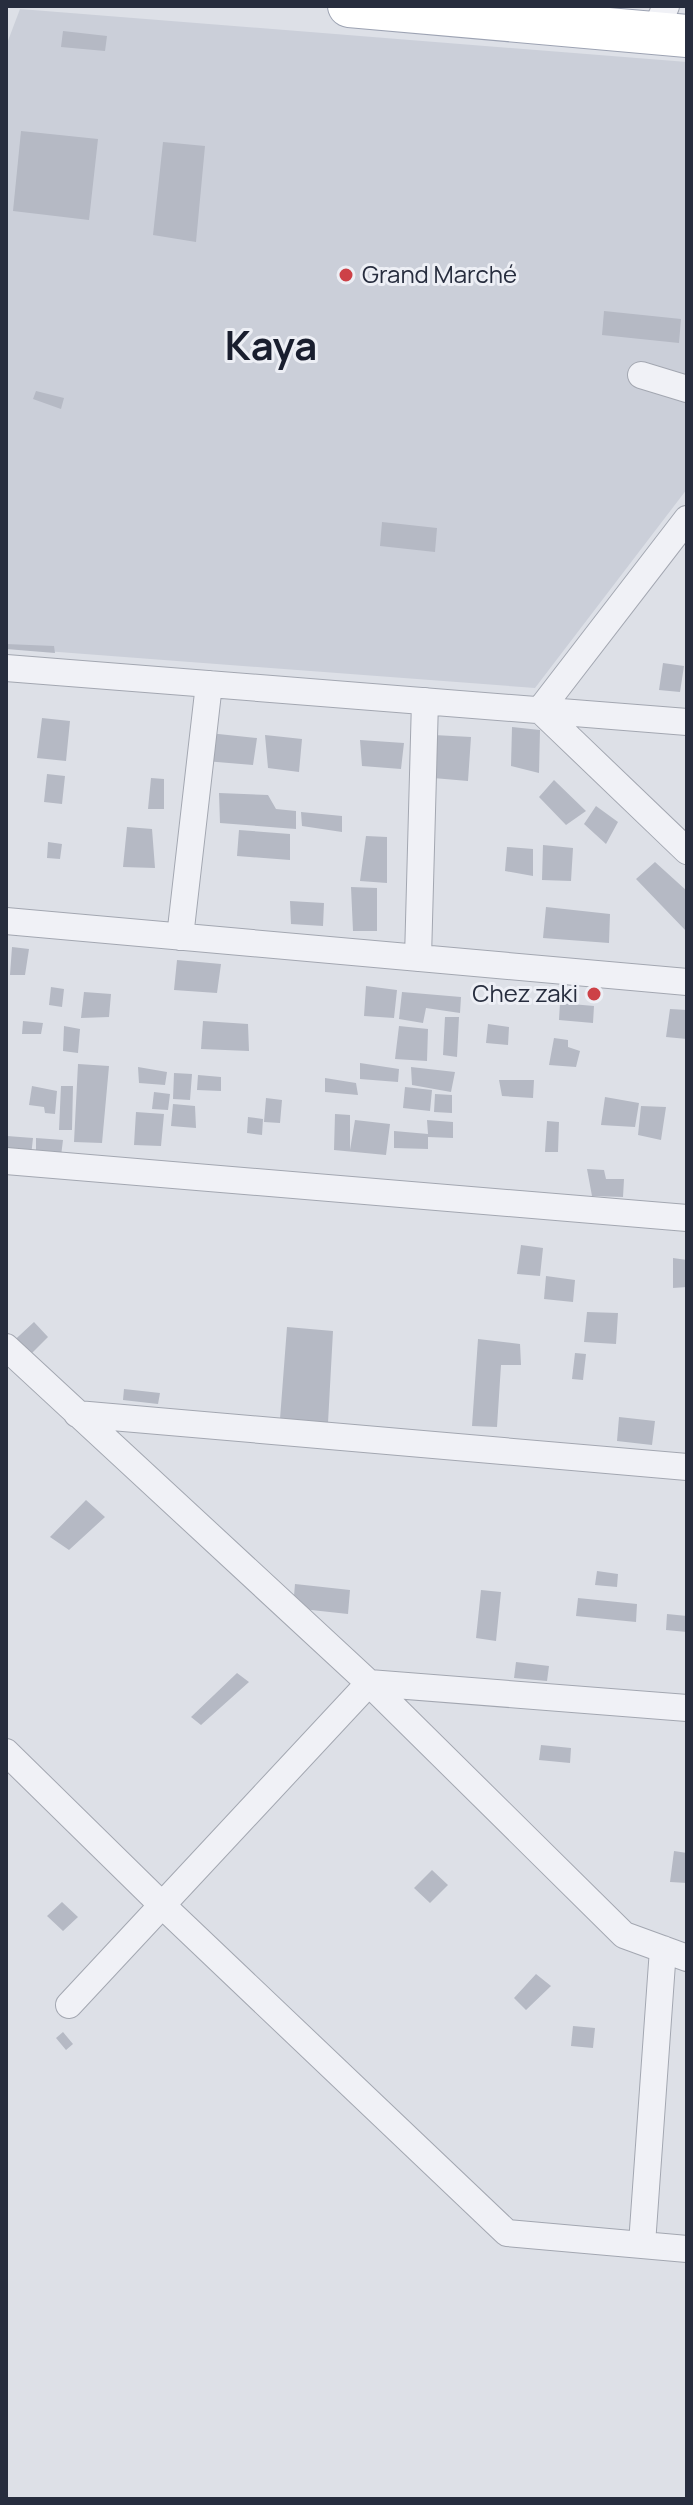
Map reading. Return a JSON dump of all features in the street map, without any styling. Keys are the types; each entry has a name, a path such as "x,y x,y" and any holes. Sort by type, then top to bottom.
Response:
{"main road":[{"path":"349,6 669,25"}],"street":[{"path":"641,375 687,389"},
{"path":"540,710 687,519"},
{"path":"6,668 687,722"},
{"path":"180,937 209,684"},
{"path":"418,958 425,701"},
{"path":"540,710 687,851"},
{"path":"6,921 687,982"},
{"path":"6,1161 687,1218"},
{"path":"6,1347 369,1683 624,1935 675,1953 642,2244"},
{"path":"77,1414 687,1467"},
{"path":"369,1683 687,1708"},
{"path":"69,2005 369,1683"},
{"path":"6,1752 507,2233 687,2249"}],"shaded area":[{"name":"Grand Marché","path":"20,9 687,62 687,489 535,688 6,648 6,46"}],"building":[{"path":"63,31 107,36 105,51 61,47"},
{"path":"21,131 98,139 89,220 13,211"},
{"path":"163,142 205,146 196,242 153,235"},
{"path":"604,311 681,319 679,343 602,335"},
{"path":"36,391 64,398 61,409 33,399"},
{"path":"382,522 437,528 435,552 380,546"},
{"path":"6,644 54,646 55,653 6,649"},
{"path":"663,663 684,666 680,692 659,690"},
{"path":"42,718 70,721 66,761 37,758"},
{"path":"512,727 540,730 539,773 511,766"},
{"path":"209,733 257,738 253,765 205,761"},
{"path":"265,735 302,739 299,772 268,768"},
{"path":"434,735 471,737 468,781 433,778"},
{"path":"360,740 404,743 401,769 362,766"},
{"path":"47,774 65,776 62,804 44,802"},
{"path":"151,778 164,779 164,809 148,809"},
{"path":"554,780 586,811 566,825 539,797"},
{"path":"219,793 268,795 276,809 296,811 296,829 220,823"},
{"path":"596,806 618,822 606,844 584,824"},
{"path":"301,812 342,816 342,832 302,826"},
{"path":"127,827 152,829 155,868 123,867"},
{"path":"239,830 290,834 290,860 237,856"},
{"path":"366,836 387,837 387,883 360,881"},
{"path":"48,842 62,844 60,859 47,858"},
{"path":"543,845 573,848 571,881 542,880"},
{"path":"507,847 533,849 533,876 505,871"},
{"path":"655,862 687,891 687,932 636,879"},
{"path":"351,887 377,888 377,931 353,931"},
{"path":"290,901 324,903 323,926 291,924"},
{"path":"546,907 610,914 609,943 543,938"},
{"path":"12,947 29,949 25,975 10,975"},
{"path":"177,960 221,964 217,993 174,990"},
{"path":"366,986 397,990 394,1018 364,1016"},
{"path":"51,987 64,989 62,1007 49,1005"},
{"path":"84,992 111,994 109,1017 81,1018"},
{"path":"402,992 461,997 460,1013 426,1008 423,1023 399,1019"},
{"path":"560,1003 594,1006 593,1023 559,1020"},
{"path":"670,1009 687,1010 687,1039 666,1037"},
{"path":"445,1017 459,1017 457,1057 443,1055"},
{"path":"23,1021 43,1023 41,1034 22,1034"},
{"path":"203,1021 248,1024 249,1051 201,1049"},
{"path":"488,1024 509,1027 508,1045 486,1043"},
{"path":"64,1026 80,1029 78,1053 63,1051"},
{"path":"399,1026 428,1029 427,1061 395,1059"},
{"path":"554,1038 568,1040 568,1047 580,1051 576,1067 549,1065"},
{"path":"360,1063 399,1069 398,1082 360,1079"},
{"path":"78,1064 109,1066 102,1143 74,1142"},
{"path":"138,1067 167,1072 165,1085 139,1083"},
{"path":"411,1067 455,1072 451,1092 412,1085"},
{"path":"174,1073 192,1074 190,1100 173,1099"},
{"path":"198,1075 221,1077 221,1091 197,1090"},
{"path":"325,1078 356,1083 358,1095 325,1092"},
{"path":"499,1080 534,1080 533,1098 502,1096"},
{"path":"32,1086 57,1091 55,1114 45,1113 44,1107 29,1105"},
{"path":"61,1086 73,1086 72,1130 59,1130"},
{"path":"405,1087 432,1090 430,1111 403,1108"},
{"path":"154,1092 170,1094 168,1110 152,1109"},
{"path":"435,1094 452,1095 452,1113 434,1112"},
{"path":"605,1097 639,1103 635,1127 601,1125"},
{"path":"266,1098 282,1100 280,1123 264,1122"},
{"path":"173,1104 195,1106 196,1128 171,1126"},
{"path":"641,1106 666,1107 661,1140 638,1135"},
{"path":"136,1112 164,1114 161,1146 134,1145"},
{"path":"335,1114 350,1115 350,1150 355,1120 390,1124 386,1155 334,1150"},
{"path":"248,1117 263,1119 262,1135 247,1133"},
{"path":"427,1120 453,1122 453,1138 428,1137 428,1149 394,1148 394,1131 428,1134"},
{"path":"547,1121 559,1122 558,1152 545,1152"},
{"path":"7,1136 33,1138 31,1156 6,1155"},
{"path":"36,1138 63,1140 61,1156 36,1154"},
{"path":"587,1169 604,1170 606,1179 624,1179 623,1197 592,1196"},
{"path":"521,1245 543,1248 540,1276 517,1274"},
{"path":"673,1258 687,1260 687,1287 673,1288"},
{"path":"546,1276 575,1280 573,1302 544,1299"},
{"path":"587,1312 618,1313 616,1344 584,1342"},
{"path":"34,1322 48,1337 20,1365 6,1348"},
{"path":"287,1327 333,1331 328,1423 280,1419"},
{"path":"478,1339 520,1344 521,1365 501,1365 497,1427 472,1426"},
{"path":"575,1353 586,1354 583,1380 572,1379"},
{"path":"124,1389 160,1393 158,1404 123,1400"},
{"path":"619,1417 655,1421 652,1445 617,1441"},
{"path":"86,1500 105,1517 69,1550 50,1537"},
{"path":"597,1571 618,1574 617,1587 595,1585"},
{"path":"295,1584 350,1590 348,1614 293,1608"},
{"path":"481,1590 501,1592 496,1641 476,1638"},
{"path":"578,1598 637,1604 636,1622 576,1616"},
{"path":"667,1614 687,1616 687,1632 666,1630"},
{"path":"516,1662 549,1666 547,1681 514,1678"},
{"path":"237,1673 249,1682 201,1725 191,1717"},
{"path":"541,1745 571,1748 570,1763 539,1760"},
{"path":"674,1851 687,1853 687,1883 670,1882"},
{"path":"432,1870 448,1885 430,1903 414,1888"},
{"path":"62,1902 78,1917 63,1931 47,1916"},
{"path":"536,1974 551,1986 526,2010 514,1998"},
{"path":"573,2026 595,2028 593,2048 571,2046"},
{"path":"63,2032 73,2044 66,2050 56,2038"}],"place":[{"name":"Grand Marché","path":"346,275"},
{"name":"Chez zaki","path":"594,994"}],"district":[{"name":"Kaya","path":"271,346"}]}
